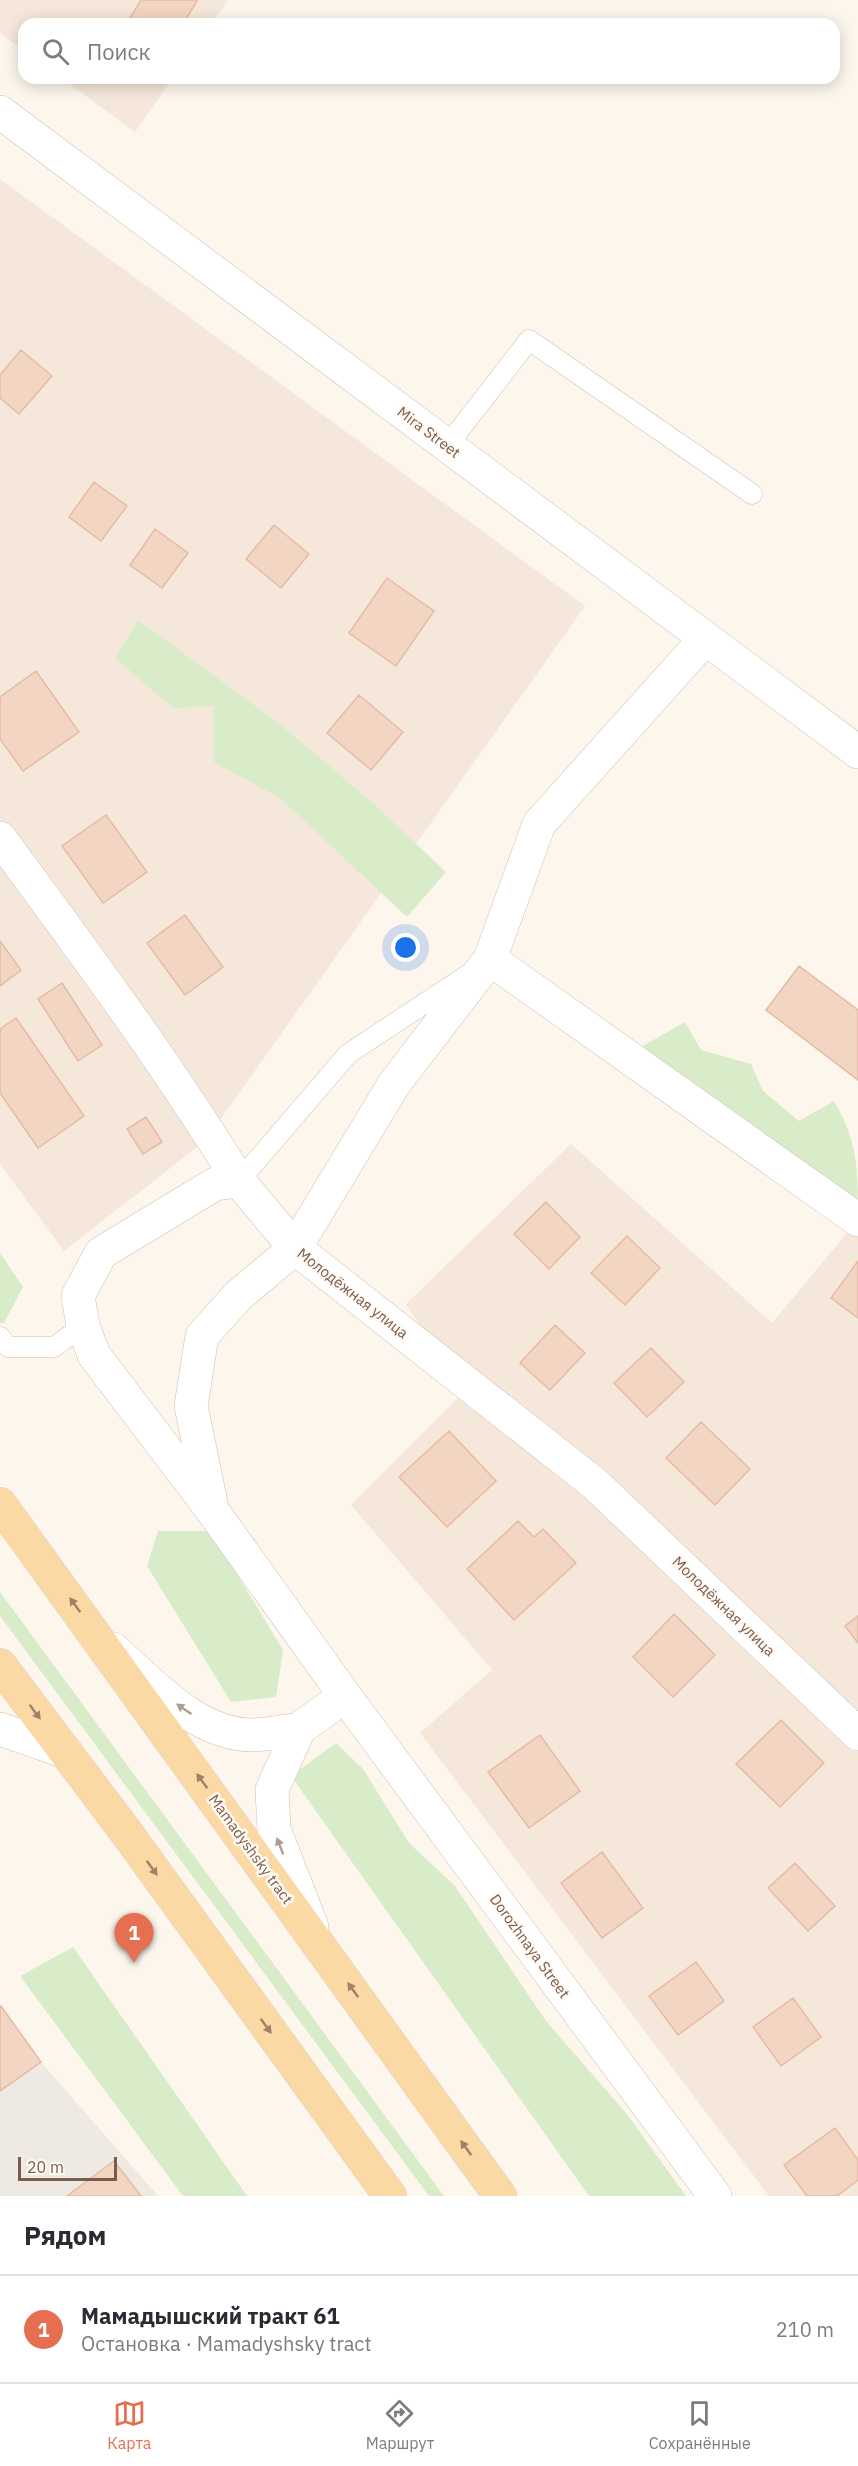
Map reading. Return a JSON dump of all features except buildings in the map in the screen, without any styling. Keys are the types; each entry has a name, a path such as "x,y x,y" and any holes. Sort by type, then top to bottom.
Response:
{"main road":[{"name":"Mamadyshsky tract","path":"0,1504 98,1636 500,2196"},
{"path":"0,1665 390,2196"}],"street":[{"name":"Mira Street","path":"0,112 858,752"},
{"path":"212,1510 190,1406 202,1336 238,1296 295,1248 394,1084 490,959 539,824 705,639"},
{"name":"Молодёжная улица","path":"0,838 123,1005 195,1110 239,1181 295,1248 595,1484 858,1734"},
{"path":"490,959 858,1220"},
{"path":"239,1181 215,1184 101,1253 78,1296 83,1326 94,1355 212,1510 345,1696 299,1729 282,1762 272,1790 274,1829 317,1940"},
{"path":"98,1636 182,1709 218,1728 252,1735 299,1729"},
{"name":"Dorozhnaya Street","path":"345,1696 715,2196"},
{"path":"0,1729 66,1752"}],"lane":[{"path":"447,446 529,340 752,494"},
{"path":"239,1181 348,1054 490,959"},
{"path":"0,1337 8,1347 54,1347 83,1326"}],"shaded area":[{"path":"0,0 228,0 215,18 18,18 18,46 0,33"},
{"path":"69,84 169,84 135,132"},
{"path":"0,179 585,606 205,1141 64,1251 0,1164"},
{"path":"571,1144 772,1323 852,1227 858,1231 858,2196 769,2196 420,1733 492,1670 351,1505 463,1393 406,1304"},
{"path":"0,2005 41,2062 158,2196 0,2196"}],"green space":[{"path":"138,620 280,724 376,806 446,872 407,917 281,799 214,762 214,706 173,708 115,658"},
{"path":"685,1022 701,1050 751,1064 763,1091 799,1121 834,1101 842,1115 855,1155 858,1212 703,1100 643,1046"},
{"path":"0,1253 23,1287 4,1323 0,1323"},
{"path":"158,1531 211,1531 283,1650 276,1697 231,1702 147,1566"},
{"path":"0,1592 444,2196 429,2196 0,1616"},
{"path":"336,1743 363,1769 409,1843 455,1886 546,2021 626,2113 686,2196 589,2196 291,1776"},
{"path":"73,1947 247,2196 183,2196 20,1976"}],"place":[{"name":"Мамадышский тракт 61","path":"134,1963"}]}
